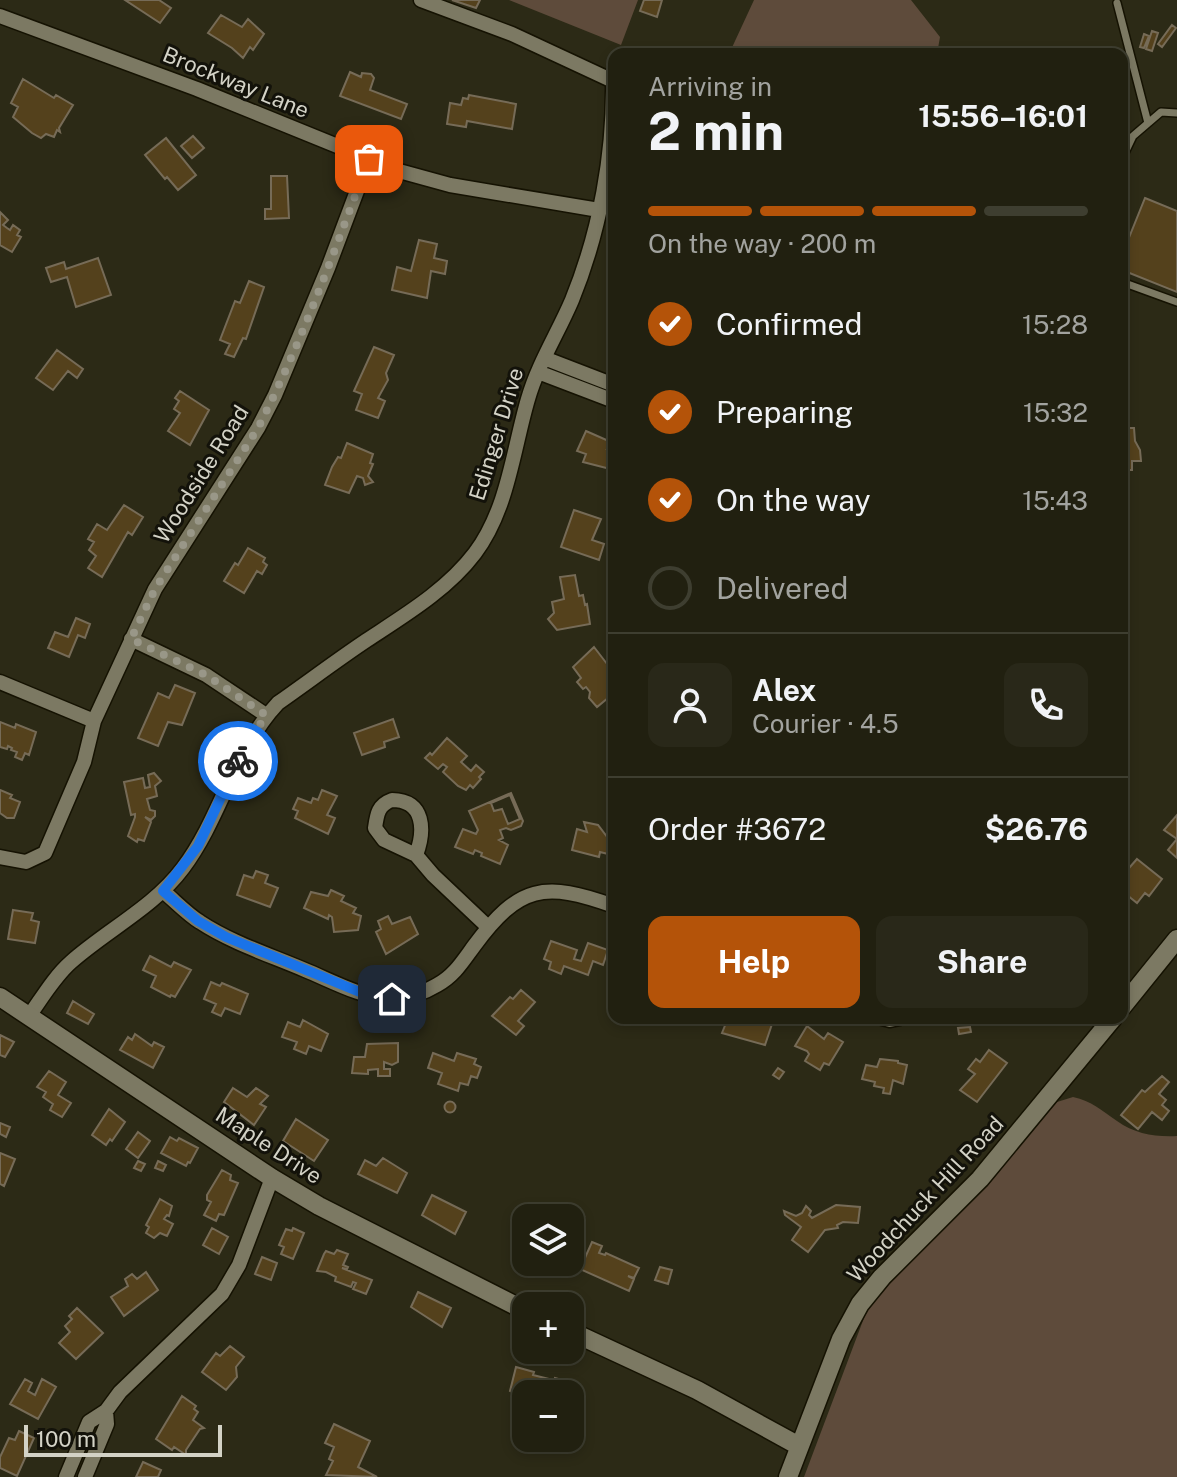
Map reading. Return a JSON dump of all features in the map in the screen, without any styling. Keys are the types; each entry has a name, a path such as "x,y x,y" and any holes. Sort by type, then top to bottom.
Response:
{"street":[{"name":"Edinger Drive","path":"421,0 512,34 608,79"},
{"name":"Brockway Lane","path":"0,16 197,89 399,171 450,185 599,210"},
{"name":"Edinger Drive","path":"29,1016 70,963 163,891 198,846 242,750 266,715 278,703 419,605 455,575 474,554 484,539 506,487 528,397 572,301 589,253 608,158"},
{"name":"Woodside Road","path":"0,857 26,862 45,853 84,762 94,721 155,589 271,404 328,268 369,159"},
{"path":"541,365 608,383"},
{"path":"541,365 608,398"},
{"path":"131,639 206,675 266,715"},
{"path":"0,682 94,721"},
{"path":"416,855 488,927"},
{"path":"163,891 198,921 226,937 362,993 392,999 413,996 438,985 453,974 488,927 522,897 543,891 579,893 608,904"},
{"path":"1128,1000 1177,939"},
{"name":"Maple Drive","path":"0,997 272,1178 319,1206 512,1304"},
{"name":"Woodchuck Hill Road","path":"788,1477 841,1339 860,1304 882,1277 980,1179 1108,1024"},
{"path":"66,1477 89,1422 106,1411 120,1392 222,1294 239,1265 272,1178"},
{"path":"584,1338 697,1390 799,1446"},
{"path":"85,1477 107,1424 106,1411"}],"lane":[{"path":"1117,3 1148,123"},
{"path":"1128,146 1133,136 1161,112 1177,113"},
{"path":"1128,284 1177,302"}],"shaded area":[{"path":"509,0 638,0 621,45"},
{"path":"754,0 911,0 940,37 938,48 732,48"},
{"path":"1073,1097 1091,1103 1138,1132 1177,1136 1177,1477 804,1477 867,1310 905,1262 983,1186 1057,1102"}],"building":[{"path":"125,0 159,0 171,8 160,23"},
{"path":"452,0 480,0 476,8"},
{"path":"644,0 662,0 657,17 640,11"},
{"path":"221,15 242,27 248,19 264,34 243,58 208,33"},
{"path":"1172,25 1176,28 1162,47 1158,44"},
{"path":"1152,31 1158,33 1152,51 1146,49"},
{"path":"1144,34 1149,36 1144,48 1140,47"},
{"path":"350,72 361,77 362,73 371,74 374,78 370,90 407,104 401,119 340,96"},
{"path":"23,79 54,98 56,95 73,105 59,128 60,132 57,130 54,137 46,134 41,138 13,117 18,107 11,103"},
{"path":"469,95 516,104 512,129 467,121 466,127 447,124 450,103 461,105 463,98 468,99"},
{"path":"193,136 204,148 192,158 181,146"},
{"path":"166,138 196,175 178,190 145,155"},
{"path":"271,176 287,176 289,218 265,219 265,209 271,209"},
{"path":"1145,198 1177,211 1177,292 1128,272 1128,240"},
{"path":"0,212 8,220 3,225 10,230 13,225 20,230 17,235 21,237 12,252 0,245"},
{"path":"419,240 437,244 434,258 447,261 445,274 431,271 427,298 392,290 397,267 411,271"},
{"path":"98,258 111,295 76,307 67,277 51,282 46,268 64,262 66,269"},
{"path":"249,281 264,287 246,339 243,338 234,357 225,354 230,344 220,340 235,301 240,303"},
{"path":"374,347 394,355 386,373 388,380 378,398 385,401 378,418 356,410 362,394 354,391"},
{"path":"57,350 83,369 77,378 68,371 53,390 36,378"},
{"path":"180,391 209,410 190,445 168,431 180,413 174,409 179,401 175,398"},
{"path":"1128,428 1134,428 1135,441 1140,450 1141,461 1132,461 1132,470 1128,470"},
{"path":"586,431 608,441 608,468 583,462 586,454 577,451"},
{"path":"347,443 373,454 368,476 373,482 365,485 363,478 357,476 349,493 325,485"},
{"path":"124,505 143,517 132,535 128,532 102,577 88,568 96,556 89,550 94,542 88,539 97,524 107,530"},
{"path":"574,510 601,519 592,540 604,544 599,560 561,547"},
{"path":"248,548 265,558 263,562 267,565 262,574 257,571 244,593 224,581"},
{"path":"575,575 579,596 583,595 587,604 590,624 557,630 548,619 554,613 552,602 564,599 560,577"},
{"path":"76,618 90,624 85,638 78,635 69,657 48,648 55,632 68,637"},
{"path":"594,647 608,665 608,698 597,707 589,698 590,692 586,687 583,689 577,682 581,678 573,667"},
{"path":"175,685 195,693 182,725 168,722 158,746 138,738 158,693 169,698"},
{"path":"393,719 399,737 384,742 385,747 362,755 354,733"},
{"path":"0,722 36,732 29,755 25,753 22,760 15,757 17,752 12,748 0,747"},
{"path":"447,738 467,756 461,762 471,771 476,765 484,772 473,788 470,785 466,790 458,786 443,772 447,767 443,764 438,769 425,758 430,753 432,755"},
{"path":"154,773 161,781 155,786 157,796 147,799 155,816 151,820 145,817 151,822 144,841 138,839 137,842 128,836 135,814 131,815 124,782 143,778 145,788 150,787 148,775"},
{"path":"0,790 20,802 14,818 0,813"},
{"path":"322,790 337,796 327,815 335,818 328,834 295,818 298,811 293,809 298,798 311,803 313,798 318,800"},
{"path":"511,793 523,821 521,826 511,830 500,830 503,838 499,840 508,845 500,864 475,850 473,854 455,847 463,829 476,834 478,830 469,811","holes":["510,795 520,819 508,824 502,809 494,811 491,803"]},
{"path":"1177,815 1177,839 1164,830"},
{"path":"584,822 598,825 608,838 608,854 600,852 599,857 572,850 577,829 587,832"},
{"path":"1177,839 1177,858 1168,850"},
{"path":"1137,859 1162,879 1149,896 1145,893 1137,903 1128,896 1128,869"},
{"path":"256,871 268,875 265,883 278,888 270,907 237,895 244,875 253,878"},
{"path":"331,890 344,896 341,901 356,908 353,913 361,916 358,930 334,932 332,917 329,915 328,919 304,908 311,892 328,896"},
{"path":"13,910 33,913 31,920 39,922 35,943 8,939"},
{"path":"388,916 392,924 410,917 418,934 386,954 376,932 381,929 378,921"},
{"path":"551,941 577,950 574,959 581,961 588,943 608,950 603,965 593,961 588,975 564,966 561,974 549,969 551,962 544,959"},
{"path":"150,956 171,967 174,962 191,970 175,997 151,987 156,976 143,970"},
{"path":"211,982 220,986 222,983 248,994 240,1014 225,1008 221,1016 212,1012 216,1004 204,999"},
{"path":"521,990 535,1002 518,1021 524,1026 516,1035 492,1016"},
{"path":"73,1001 94,1014 88,1024 67,1013"},
{"path":"303,1020 328,1034 321,1051 309,1046 306,1054 294,1049 297,1042 282,1037 288,1022 300,1027"},
{"path":"726,1024 772,1024 765,1045 722,1033"},
{"path":"807,1026 824,1039 828,1033 843,1042 829,1065 824,1063 820,1070 805,1061 809,1054 807,1051 795,1046"},
{"path":"970,1027 971,1032 959,1034 958,1028"},
{"path":"135,1034 152,1046 154,1042 164,1047 153,1068 120,1050 128,1037 132,1040"},
{"path":"0,1035 14,1042 5,1057 0,1055"},
{"path":"398,1043 398,1062 392,1065 384,1062 384,1069 390,1069 390,1076 378,1076 378,1069 368,1070 368,1074 352,1073 354,1057 365,1057 367,1044"},
{"path":"989,1050 1007,1063 977,1102 960,1090 975,1074 968,1069 976,1059 980,1062"},
{"path":"433,1053 454,1061 457,1053 476,1059 474,1064 481,1067 477,1078 471,1076 468,1085 460,1083 458,1091 438,1084 442,1073 428,1068"},
{"path":"880,1059 907,1065 903,1084 893,1080 890,1094 883,1093 884,1088 874,1086 875,1082 862,1079 866,1065 877,1067"},
{"path":"778,1068 784,1072 779,1079 773,1075"},
{"path":"49,1071 66,1082 58,1095 71,1103 62,1117 50,1110 53,1104 43,1097 46,1092 37,1087"},
{"path":"1162,1076 1169,1082 1159,1094 1166,1100 1162,1105 1169,1111 1162,1120 1152,1112 1138,1129 1121,1115 1142,1090 1145,1092"},
{"path":"233,1088 247,1097 256,1088 268,1096 260,1104 266,1107 254,1125 224,1102"},
{"path":"450,1102 455,1107 450,1112 445,1107"},
{"path":"109,1109 125,1122 106,1145 92,1135"},
{"path":"296,1119 328,1140 314,1161 283,1141"},
{"path":"0,1123 10,1127 6,1137 0,1134"},
{"path":"138,1132 150,1141 138,1158 126,1149"},
{"path":"170,1137 198,1148 186,1166 161,1153"},
{"path":"0,1153 15,1159 4,1186 0,1184"},
{"path":"383,1158 407,1173 397,1193 358,1174 365,1160 376,1166"},
{"path":"138,1161 145,1164 141,1171 134,1168"},
{"path":"158,1161 166,1165 163,1171 155,1168"},
{"path":"222,1170 231,1175 230,1180 238,1183 224,1215 219,1214 216,1221 204,1215 211,1202 207,1200 207,1195"},
{"path":"432,1195 466,1212 455,1234 422,1215"},
{"path":"160,1199 172,1206 169,1216 164,1219 173,1224 167,1236 160,1233 154,1238 146,1233 149,1227 146,1225"},
{"path":"836,1205 860,1207 858,1223 843,1222 837,1225 838,1228 825,1230 808,1252 792,1240 801,1227 784,1211 796,1216 806,1206 812,1218"},
{"path":"212,1228 228,1237 219,1254 203,1245"},
{"path":"293,1228 304,1233 293,1259 281,1254 284,1247 279,1245 286,1229 292,1231"},
{"path":"592,1242 602,1246 599,1253 606,1253 639,1268 634,1278 628,1276 634,1279 629,1291 584,1271 584,1260"},
{"path":"337,1250 348,1254 343,1265 348,1267 342,1268 372,1280 366,1294 353,1289 356,1283 353,1282 351,1287 335,1281 336,1277 326,1272 317,1271 326,1251 334,1254"},
{"path":"262,1257 277,1263 271,1280 255,1274"},
{"path":"660,1267 672,1270 668,1284 655,1280"},
{"path":"146,1272 158,1290 124,1316 111,1297 128,1286 125,1279 132,1274 137,1279"},
{"path":"418,1292 451,1308 442,1327 411,1307"},
{"path":"77,1308 103,1333 76,1359 59,1343 70,1332 65,1326"},
{"path":"230,1346 244,1357 236,1367 237,1377 226,1390 202,1372 216,1353 220,1356"},
{"path":"516,1367 553,1380 513,1380"},
{"path":"25,1379 32,1383 28,1391 35,1395 42,1379 56,1387 38,1419 10,1404"},
{"path":"182,1396 196,1406 194,1409 198,1412 193,1420 204,1428 200,1429 186,1450 186,1455 156,1439"},
{"path":"334,1424 370,1441 358,1467 377,1477 326,1475 333,1461 329,1459 334,1447 325,1443"},
{"path":"19,1431 34,1438 17,1476 0,1468 0,1457 9,1438 15,1440"},
{"path":"143,1462 161,1470 158,1477 136,1477"}],"way so far":[{"path":"238,761 266,715 206,675 131,639 155,589 271,404 328,268 369,159"}],"route":[{"path":"238,761 198,846 163,891 198,921 226,937 362,993 392,999"}]}
